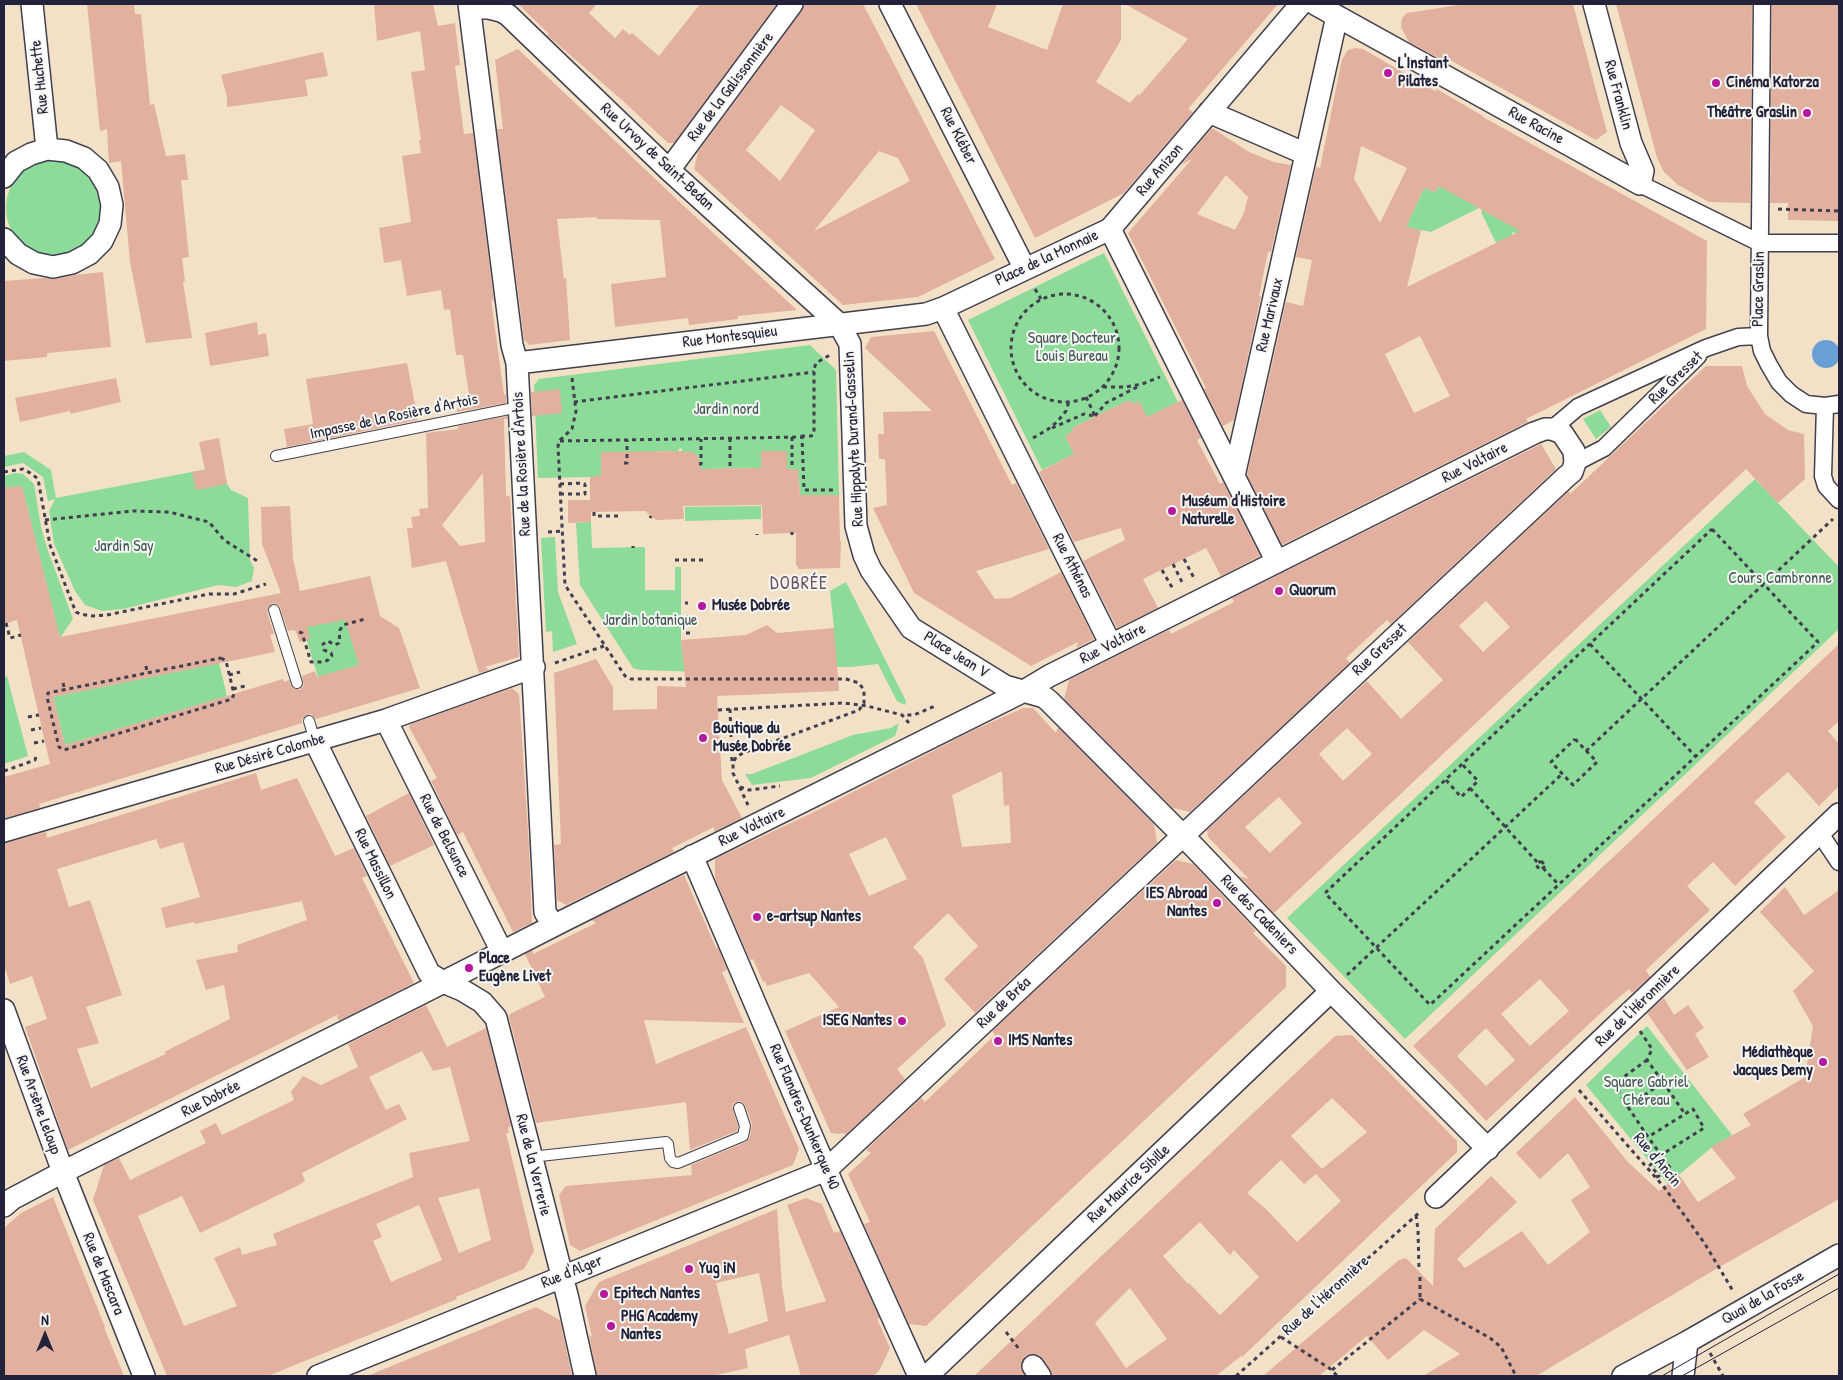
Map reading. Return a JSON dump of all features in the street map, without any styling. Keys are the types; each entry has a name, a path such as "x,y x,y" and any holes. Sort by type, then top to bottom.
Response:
{"street":[{"name":"Rue Huchette","path":"32,4 47,150"},
{"name":"Rue de la Galissonnière","path":"669,170 792,4"},
{"name":"Rue Kléber","path":"890,4 1025,269"},
{"name":"Rue Anizon","path":"1110,229 1301,4"},
{"name":"Rue Racine","path":"1315,4 1640,184 1760,243"},
{"name":"Rue Franklin","path":"1594,4 1631,143 1643,170 1640,184"},
{"name":"Place Graslin","path":"1762,4 1758,336 1762,351 1778,382 1806,404 1832,405 1824,437 1824,481 1839,500"},
{"name":"Rue Urvoy de Saint-Bedan","path":"470,6 501,10 508,15 669,170 839,324"},
{"name":"Rue de la Rosière d'Artois","path":"470,6 512,345 516,363 543,665 545,912 554,925"},
{"name":"Rue Marivaux","path":"1234,476 1337,16"},
{"path":"1209,112 1306,154"},
{"path":"4,177 16,162 31,154 47,150 66,151 84,158 98,170 108,186 112,205 110,224 102,241 89,254 72,264 53,266 34,264 18,254 4,239"},
{"name":"Place de la Monnaie","path":"943,308 1110,229 1277,562"},
{"name":"Place Graslin","path":"1760,243 1839,243"},
{"path":"943,308 1012,447"},
{"name":"Rue Montesquieu","path":"516,363 926,314 943,308"},
{"name":"Rue Hippolyte Durand-Gasselin","path":"839,324 850,344 856,526 864,555 871,570 897,606"},
{"name":"Place Graslin","path":"1706,348 1738,337 1758,336"},
{"name":"Rue Voltaire","path":"511,948 1534,433 1545,429 1552,429 1578,407 1706,348"},
{"name":"Rue Gresset","path":"1182,836 1572,472 1575,463 1604,448 1706,348"},
{"path":"1552,429 1562,433 1568,441 1574,451 1575,463"},
{"name":"Rue Athénas","path":"1012,447 1111,645"},
{"name":"Place Jean V","path":"897,606 911,628 1005,686 1024,691"},
{"name":"Rue Désiré Colombe","path":"4,830 312,731 386,720 543,665"},
{"name":"Rue des Cadeniers","path":"1024,691 1049,701 1182,836 1338,984 1488,1150"},
{"name":"Rue de Belsunce","path":"386,720 511,948"},
{"name":"Rue Massillon","path":"312,731 429,973 443,982"},
{"name":"Rue de l'Héronnière","path":"1436,1197 1488,1150 1839,814"},
{"path":"1819,832 1839,862"},
{"name":"Rue de Bréa","path":"826,1170 1182,836"},
{"name":"Rue Flandres-Dunkerque 40","path":"692,856 826,1170 919,1376"},
{"path":"443,982 511,948"},
{"name":"Rue Dobrée","path":"4,1206 12,1199 62,1172 443,982"},
{"name":"Rue de la Verrerie","path":"443,982 462,990 482,1002 496,1018 562,1276 585,1376"},
{"name":"Rue Maurice Sibille","path":"927,1376 1338,984"},
{"name":"Rue Arsène Leloup","path":"4,1010 62,1172"},
{"name":"Rue d'Alger","path":"318,1376 826,1170"},
{"name":"Rue de Mascara","path":"62,1172 144,1376"},
{"name":"Quai de la Fosse","path":"1623,1376 1687,1342 1839,1255"},
{"path":"1683,1376 1687,1342"}],"lane":[{"name":"Impasse de la Rosière d'Artois","path":"276,456 519,407"},
{"path":"274,610 297,683"},
{"path":"531,1157 666,1142 668,1144 669,1157 673,1162 678,1163 744,1135 745,1126 739,1108"}],"path":[{"path":"1789,209 1839,210"},
{"path":"1054,295 1082,296 1094,302 1113,323 1118,336 1119,350 1114,370 1102,387 1086,397 1070,401 1053,400 1038,394 1025,384 1016,370 1012,354 1012,338 1018,322 1027,309 1041,299 1054,295"},
{"path":"559,441 811,436 814,434 814,372 816,363 824,358"},
{"path":"1095,416 1106,403 1179,367"},
{"path":"574,402 814,372"},
{"path":"572,375 576,411 572,429 559,441 560,494 566,587 625,676 628,679 850,679 859,683 864,690 865,699 863,705 858,710 739,754 732,771"},
{"path":"1102,387 1126,387 1142,384"},
{"path":"1086,397 1095,416"},
{"path":"1047,430 1066,411 1070,401"},
{"path":"1012,447 1084,414 1095,416"},
{"path":"799,436 803,440 804,491 837,490"},
{"path":"792,437 792,469"},
{"path":"730,438 730,468"},
{"path":"700,439 700,464"},
{"path":"624,463 627,463 627,440"},
{"path":"4,472 23,469 38,479 50,545 76,612 83,616 107,615 209,594 234,594 266,584"},
{"path":"560,484 583,483"},
{"path":"560,494 585,494 585,484 590,483"},
{"path":"45,520 133,511 169,512 209,522 224,540 259,562"},
{"path":"594,512 594,516 620,516"},
{"path":"1586,751 1839,513"},
{"path":"544,529 544,532 562,531"},
{"path":"1712,529 1764,585 1818,642 1430,1005 1325,893 1712,529"},
{"path":"1184,559 1193,576"},
{"path":"675,560 704,560"},
{"path":"1173,564 1182,582"},
{"path":"1162,570 1170,586"},
{"path":"313,662 323,662 331,657 331,653 324,650 323,644 328,641 335,645 339,643 340,630 343,625 365,619"},
{"path":"6,623 10,638 21,635"},
{"path":"1590,644 1696,757"},
{"path":"543,665 604,646"},
{"path":"223,658 234,696 232,699 62,750 59,747 47,695 50,692 147,673 223,658"},
{"path":"146,666 147,673"},
{"path":"229,675 240,672"},
{"path":"63,683 65,690"},
{"path":"233,689 245,686"},
{"path":"718,710 844,703 863,705 902,715"},
{"path":"730,709 732,771 747,802"},
{"path":"28,717 39,715"},
{"path":"31,730 42,728"},
{"path":"1575,739 1586,751 1597,762 1573,785 1551,762 1575,739"},
{"path":"34,743 44,741"},
{"path":"4,770 35,760 37,754"},
{"path":"1446,780 1461,797 1478,781 1462,764"},
{"path":"11,768 13,774"},
{"path":"1338,984 1562,774"},
{"path":"1470,788 1538,863 1541,861 1546,866 1543,868 1558,885"},
{"path":"1629,1014 1652,1049 1647,1060 1614,1084 1671,1169 1666,1173 1656,1161 1650,1166 1658,1176 1656,1177"},
{"path":"1647,1060 1685,1114"},
{"name":"Rue d'Ancin","path":"1566,1075 1656,1177 1705,1244 1720,1268"},
{"path":"1628,1106 1663,1082"},
{"path":"1648,1137 1693,1109 1704,1128 1661,1155"},
{"name":"Rue de l'Héronnière","path":"1236,1376 1416,1215 1420,1269"},
{"path":"1420,1277 1420,1299"},
{"path":"1332,1370 1420,1299"},
{"path":"1420,1299 1490,1338 1501,1347 1516,1376"},
{"path":"1281,1337 1332,1370 1337,1376"}],"green space":[{"path":"54,160 72,164 88,174 98,190 102,208 98,226 88,242 72,252 54,256 36,252 20,242 10,226 6,208 10,190 20,174 36,164"},
{"path":"1440,185 1479,208 1431,232 1406,227 1424,188 1435,192"},
{"path":"1485,206 1530,233 1527,239 1513,232 1501,253 1481,212"},
{"name":"Square Docteur Louis Bureau","path":"1104,253 1178,402 1147,417 1139,401 1132,404 1129,400 1072,428 1073,431 1065,436 1074,454 1042,470 968,320"},
{"name":"Jardin nord","path":"810,345 836,370 839,495 800,495 799,480 787,469 786,451 761,451 761,468 699,469 699,458 693,452 682,452 682,448 678,451 656,451 656,467 624,468 624,452 601,452 601,479 592,477 538,478 534,385 539,379"},
{"path":"1600,410 1611,427 1596,439 1583,419"},
{"name":"Jardin Say","path":"24,452 51,470 56,498 223,466 227,484 231,490 248,498 250,560 254,568 252,581 236,587 218,585 123,609 102,611 85,605 75,591 54,544 49,511 55,499 48,501 43,477 23,463 4,467 4,456"},
{"path":"15,473 23,474 34,484 41,527 47,548 73,619 60,638 22,486 4,488 4,476"},
{"name":"Cours Cambronne","path":"1755,479 1839,567 1839,629 1405,1039 1287,918"},
{"path":"761,506 761,519 685,521 685,507"},
{"name":"Jardin botanique","path":"591,522 592,548 645,547 645,590 675,590 675,567 681,567 681,640 684,667 834,628 830,591 846,582 906,701 905,705 897,701 878,664 851,667 817,667 766,674 640,670 633,668 580,585 576,523"},
{"path":"555,537 558,592 577,644 553,652 552,631 546,632 541,538"},
{"path":"345,618 359,665 318,677 303,628"},
{"path":"219,663 227,696 65,745 53,697"},
{"path":"7,676 28,756 4,764 4,677"},
{"path":"899,723 895,736 811,778 752,785 745,774 752,774 853,735 891,728"},
{"name":"Square Gabriel Chéreau","path":"1647,1026 1732,1135 1711,1148 1668,1184 1586,1085"}],"water":[{"path":"1826,340 1836,344 1840,354 1836,364 1826,368 1816,364 1812,354 1816,344"}],"building":[{"path":"87,4 134,4 135,14 141,14 150,105 154,104 166,156 185,154 188,180 181,180 189,257 182,258 185,281 183,282 192,338 146,343 130,262 121,161 109,163 107,129 100,131"},
{"path":"374,4 433,4 438,26 455,23 460,65 455,66 464,134 473,133 494,302 491,299 506,403 457,412 457,409 470,401 463,355 456,355 450,309 444,310 441,290 407,296 401,260 384,263 379,228 411,222 402,156 421,153 419,140 421,140 411,72 425,70 420,31 377,41"},
{"path":"518,4 597,4 589,13 615,38 623,29 630,35 632,33 659,56 700,4 777,4 674,143 668,143 547,35 549,34"},
{"path":"804,4 863,4 995,259 918,297 843,305 694,169 698,152 802,11","holes":["781,105 815,130 780,181 746,150","879,151 898,158 910,181 814,231"]},
{"path":"916,4 997,4 988,27 1047,50 1063,4 1121,4 1121,40 1096,82 1130,103 1138,94 1139,96 1188,39 1125,4 1278,4 1188,109 1193,112 1124,193 1035,238"},
{"path":"1465,4 1573,4 1607,132 1596,140 1450,60 1448,63 1409,42 1401,27 1402,18 1407,13"},
{"path":"1616,4 1752,4 1750,203 1709,202 1678,185 1664,172 1657,158"},
{"name":"Théâtre Graslin","path":"1772,4 1839,4 1839,221 1788,220 1788,203 1770,203"},
{"path":"518,49 797,310 738,316 738,319 689,325 688,318 615,327 611,284 666,277 660,220 597,219 597,217 557,219 564,279 566,278 570,340 529,345 524,339 497,129 503,129 495,60"},
{"path":"1363,49 1707,241 1706,329 1526,419 1528,422 1282,545 1247,475 1286,302 1303,306 1312,260 1296,257 1316,167 1320,168 1342,59 1348,50","holes":["1361,146 1407,168 1380,223 1354,179","1439,186 1520,231 1407,287 1421,230 1406,227 1424,188 1435,192","1420,336 1450,396 1414,413 1385,354"]},
{"path":"323,52 328,76 305,80 308,96 227,107 227,97 221,75"},
{"path":"1212,128 1249,152 1274,162 1291,165 1271,252 1268,252 1259,296 1261,296 1234,420 1223,426 1204,389 1206,388 1128,233 1192,159 1181,165","holes":["1226,175 1248,197 1244,213 1235,230 1197,214"]},
{"path":"103,272 111,347 47,353 47,357 4,361 4,281 55,279"},
{"path":"257,322 258,335 266,333 269,356 210,366 205,333"},
{"path":"934,331 1012,485 1016,483 1049,549 976,571 995,599 1011,598 1061,572 1094,639 1076,648 1078,642 1031,666 914,593 873,508 887,505 885,459 879,459 878,434 884,434 883,412 932,411 865,348 871,337"},
{"path":"407,363 418,420 287,447 284,429 313,424 306,379"},
{"path":"1706,366 1742,366 1747,386 1765,414 1788,430 1804,434 1805,479 1778,503 1746,469 1274,913 1239,876 1249,879 1208,837 1207,830 1367,681 1401,719 1443,680 1408,642 1569,491 1570,494","holes":["1486,601 1510,627 1483,652 1459,626","1347,728 1372,754 1343,781 1319,754","1279,797 1302,823 1270,853 1245,827"]},
{"path":"116,378 121,402 70,414 70,411 20,422 15,398"},
{"path":"560,389 562,413 532,416 531,392"},
{"name":"Muséum d'Histoire Naturelle","path":"1129,400 1132,404 1139,401 1147,417 1182,400 1201,438 1197,440 1220,484 1223,482 1260,556 1221,576 1206,548 1143,579 1158,608 1117,628 1083,561 1125,540 1121,528 1074,542 1039,472 1074,454 1065,436 1073,431 1072,428"},
{"path":"507,416 507,419 504,419 506,496 510,496 519,657 485,667 489,670 479,673 446,561 412,568 407,528 413,528 411,517 420,516 419,509 428,508 426,433 458,429 458,426","holes":["483,473 485,542 460,546 442,525"]},
{"path":"219,438 227,484 196,490 192,472 205,470 199,442"},
{"path":"1541,444 1556,469 1391,624 1387,620 1346,658 1350,663 1190,812 1173,808 1064,699 1069,680 1169,630 1171,634 1234,602 1232,598"},
{"path":"761,451 787,451 787,469 798,469 800,495 839,495 840,568 798,569 798,566 796,566 796,533 763,534 762,505 683,506 684,519 656,520 645,511 591,512 591,522 568,523 568,500 590,500 590,477 601,475 601,452 693,452 699,458 700,469 761,468"},
{"path":"22,486 60,637 281,593 262,544 261,507 290,506 293,558 300,591 370,576 380,616 399,628 420,688 316,719 311,714 307,715 302,719 302,723 39,804 40,808 4,818 4,777 50,764 17,620 4,624 4,488","holes":["272,603 279,605 288,631 295,630 300,642 310,639 307,627 345,620 359,665 317,677 315,671 302,676 304,685 299,690 293,688 289,680 284,682 283,679 65,745 53,697 275,652 270,635 274,634 267,612"]},
{"path":"767,625 777,633 834,628 839,691 717,696 722,780 742,818 714,832 714,827 672,848 674,852 566,905 557,900 554,845 561,844 554,673 596,659 613,687 613,710 657,709 657,686 686,687 681,640 746,635"},
{"path":"1839,644 1839,721 1828,731 1839,744 1839,786 1819,806 1788,772 1754,802 1786,837 1735,886 1713,862 1687,886 1710,910 1646,970 1650,977 1632,993 1629,989 1604,1010 1486,1121 1413,1046","holes":["1540,979 1569,1011 1530,1046 1501,1014","1486,1028 1515,1060 1486,1086 1457,1056"]},
{"path":"512,688 519,694 532,923 513,932 463,832 457,835 431,781 437,778 409,727 411,724"},
{"path":"1023,708 1033,708 1056,733 1058,727 1154,824 1157,843 975,1013 944,979 978,946 948,913 913,947 923,958 946,1025 897,1069 905,1079 846,1135 843,1133 831,1133 785,1031 839,1007 809,973 767,986 765,981 763,982 753,959 750,960 715,878 715,859 816,811 974,730","holes":["1002,771 1004,806 1009,805 1011,843 962,847 952,795","886,837 907,879 869,896 849,854"]},
{"path":"256,773 261,790 297,778 335,856 354,848 367,876 362,878 414,983 339,1021 337,1017 339,1014 68,1150 25,1027 47,1019 32,976 10,984 4,965 4,843 46,832 47,838","holes":["156,839 160,849 183,842 200,897 161,908 166,928 194,922 195,924 302,901 307,920 237,945 238,952 196,960 206,990 224,985 230,1019 164,1052 166,1054 91,1088 77,1049 99,1043 86,1007 122,995 90,900 69,907 57,869"]},
{"path":"409,793 434,845 390,866 366,816"},
{"path":"1176,860 1193,864 1256,931 1253,933 1286,966 1286,987 926,1326 909,1324 864,1224 870,1222 848,1174 871,1153 866,1150 921,1098 925,1102 995,1035 992,1031"},
{"path":"684,875 717,950 717,945 727,970 722,972 744,1023 644,1020 656,1064 746,1027 799,1149 793,1165 580,1251 570,1245 559,1195 566,1186 692,1175 691,1165 746,1142 750,1137 752,1124 745,1105 740,1101 734,1103 732,1107 738,1126 737,1131 690,1150 686,1102 536,1123 509,1017 510,1014 545,997 525,954 533,950 533,954 596,923 592,920"},
{"path":"1785,887 1804,915 1839,890 1839,1199 1716,1269 1536,1376 1423,1376 1460,1354 1424,1330 1388,1360 1367,1336 1319,1376 1263,1376 1399,1260 1406,1258 1433,1286 1435,1229 1491,1176 1517,1202 1457,1259 1465,1268 1522,1231 1548,1265 1590,1232 1571,1200 1590,1187 1568,1153 1540,1179 1516,1153 1575,1097 1628,1162 1659,1191 1679,1175 1698,1202 1736,1178 1711,1147 1751,1125 1743,1114 1805,1077 1813,1026 1793,991 1814,971 1760,912"},
{"path":"1664,998 1674,1015 1688,1005 1704,1028 1695,1034 1709,1057 1687,1070 1647,1013"},
{"path":"426,1005 447,1047 486,1028 511,1126 508,1127 509,1133 506,1133 534,1251 524,1269 456,1297 457,1299 268,1376 167,1376 93,1200 104,1165 119,1158 130,1180 206,1143 200,1131 216,1123 222,1135 294,1100 291,1092 303,1076 321,1085 358,1067 348,1044","holes":["422,1051 433,1071 450,1067 470,1141 409,1153 413,1177 273,1234 277,1245 242,1255 240,1247 214,1258 237,1306 184,1326 138,1216 182,1196 200,1233 297,1186 305,1181 302,1173 407,1119 399,1104 386,1110 369,1077","479,1188 491,1240 459,1253 438,1198","419,1205 442,1260 391,1282 373,1241 382,1237 376,1224"]},
{"path":"1352,1035 1457,1141 1457,1152 1242,1357 1216,1376 1052,1376 1050,1369 1043,1359 1039,1355 1032,1354 1025,1356 1022,1361 1021,1368 1025,1376 974,1376 1335,1036","holes":["1332,1098 1367,1132 1322,1169 1291,1136","1281,1160 1304,1184 1316,1174 1341,1201 1297,1242 1265,1208 1247,1193","1200,1222 1230,1255 1234,1250 1259,1277 1220,1315 1163,1256","1130,1288 1167,1339 1126,1368 1095,1323"]},
{"path":"53,1197 124,1376 4,1376 4,1228 21,1213"},
{"path":"806,1198 822,1204 834,1233 840,1231 880,1319 877,1319 890,1348 879,1371 873,1376 801,1376 789,1335 745,1349 748,1368 711,1376 597,1376 589,1335 592,1337 585,1306 599,1282 777,1209 782,1286 786,1312 826,1301 787,1205","holes":["759,1273 768,1321 729,1334 716,1283"]},
{"path":"536,1307 560,1320 572,1376 367,1376"}],"tram line":[{"path":"1662,1376 1839,1274"},
{"path":"1682,1376 1839,1288"}],"place":[{"name":"L'Instant Pilates","path":"1388,73"},
{"name":"Cinéma Katorza","path":"1716,83"},
{"name":"Théâtre Graslin","path":"1807,113"},
{"name":"Muséum d'Histoire Naturelle","path":"1172,511"},
{"name":"Quorum","path":"1279,591"},
{"name":"Musée Dobrée","path":"702,606"},
{"name":"Boutique du Musée Dobrée","path":"703,738"},
{"name":"IES Abroad Nantes","path":"1217,903"},
{"name":"e-artsup Nantes","path":"757,917"},
{"name":"Place Eugène Livet","path":"469,968"},
{"name":"ISEG Nantes","path":"902,1021"},
{"name":"IMS Nantes","path":"998,1041"},
{"name":"Médiathèque Jacques Demy","path":"1823,1062"},
{"name":"Yug iN","path":"689,1269"},
{"name":"Epitech Nantes","path":"604,1294"},
{"name":"PHG Academy Nantes","path":"611,1326"}],"district":[{"name":"DOBRÉE","path":"799,584"}]}
